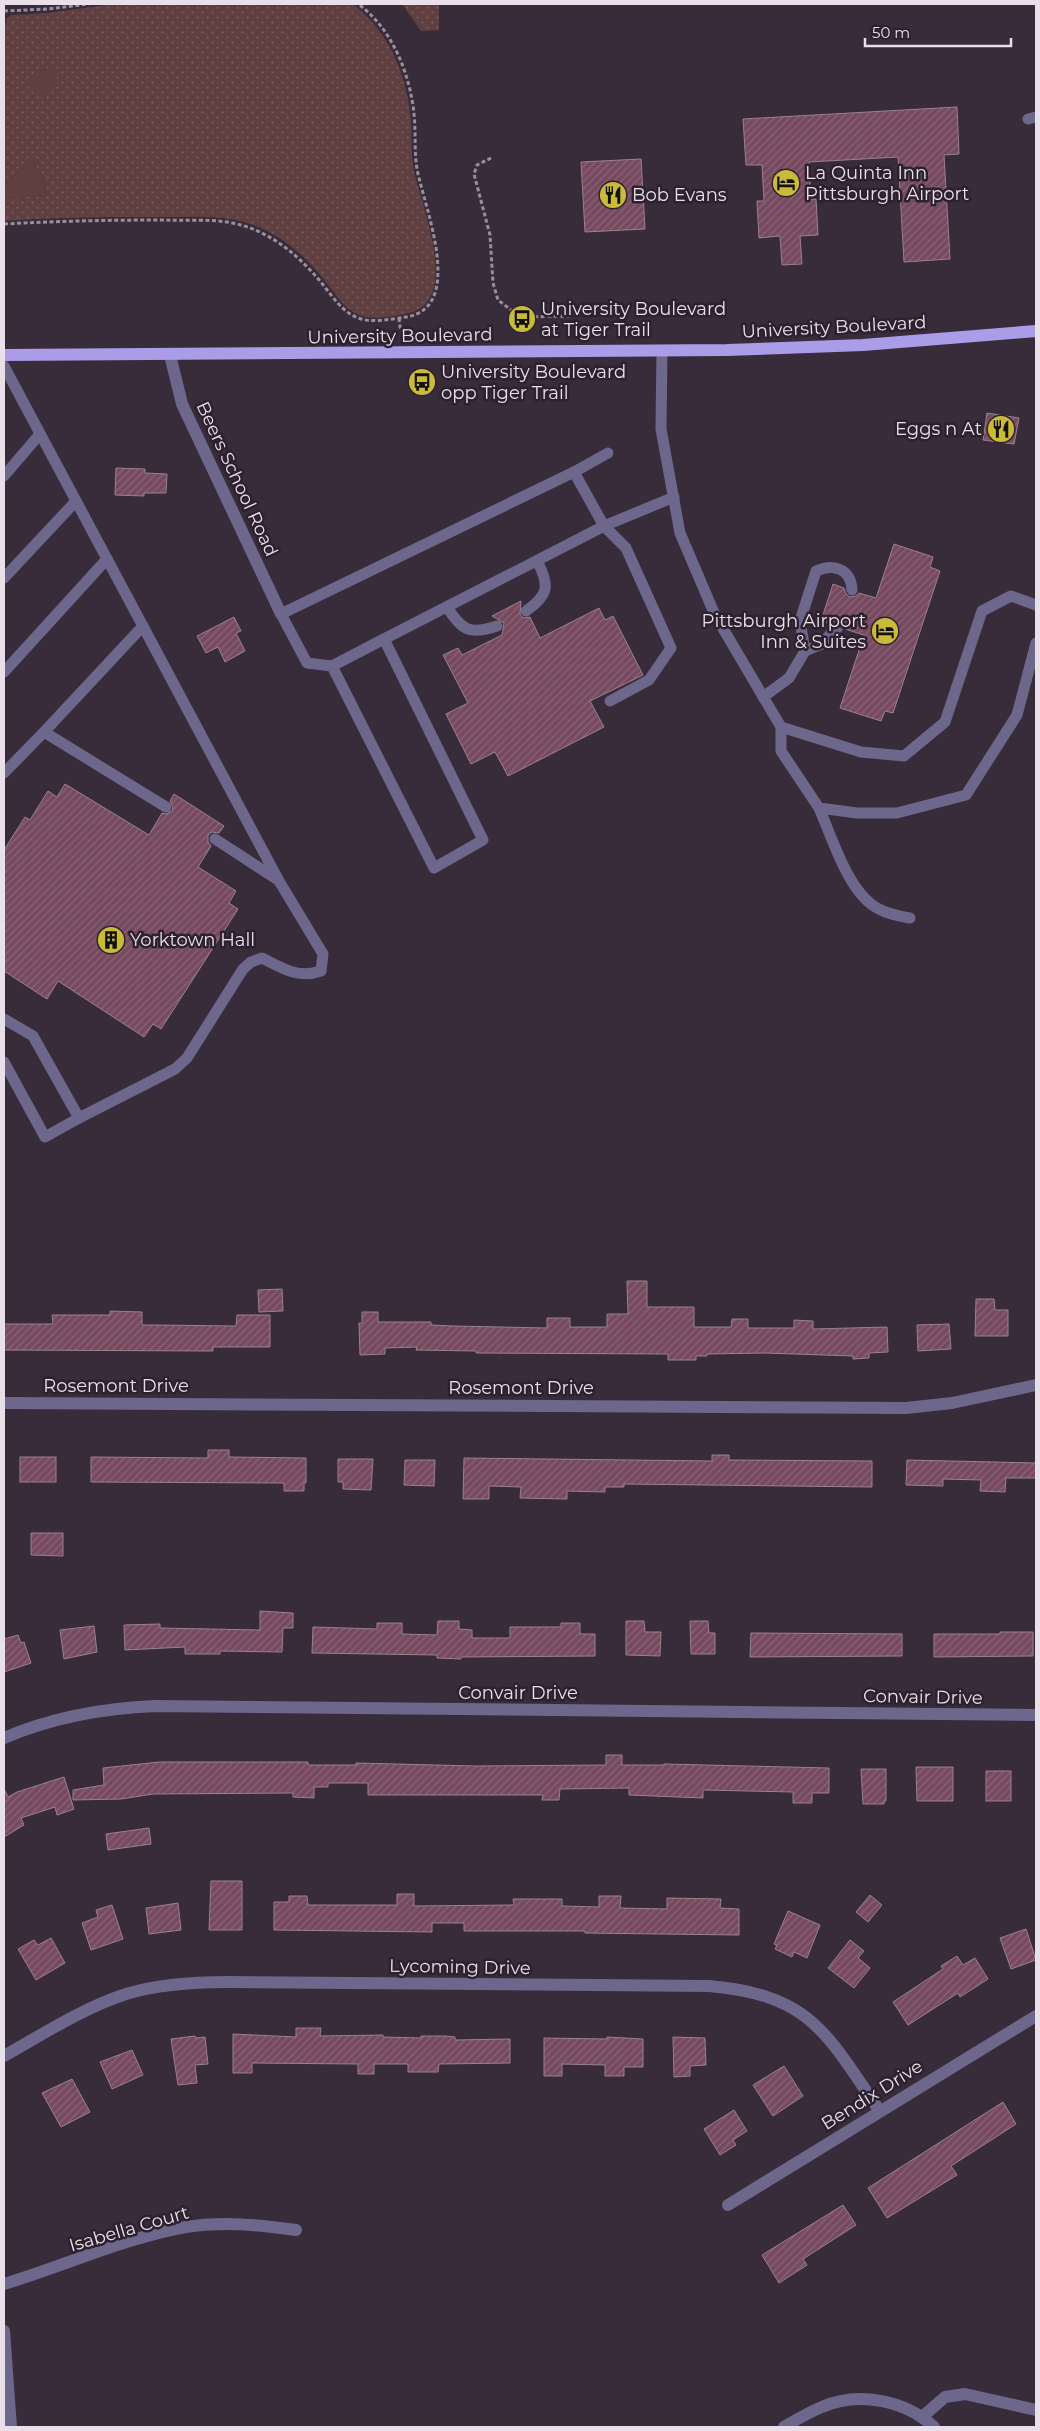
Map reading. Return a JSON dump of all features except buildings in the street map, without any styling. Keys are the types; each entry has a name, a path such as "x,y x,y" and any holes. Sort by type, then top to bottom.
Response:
{"main road":[{"name":"University Boulevard","path":"4,355 662,351 863,345 1036,331"}],"street":[{"name":"Beers School Road","path":"170,355 182,404 281,614"},
{"name":"Rosemont Drive","path":"4,1403 906,1408 952,1403 1036,1385"},
{"name":"Convair Drive","path":"4,1738 31,1727 83,1714 114,1708 156,1706 1036,1715"},
{"name":"Lycoming Drive","path":"4,2056 105,2002 151,1988 175,1984 236,1982 709,1986 754,1992 798,2010 816,2024 832,2042 879,2110"},
{"name":"Bendix Drive","path":"728,2205 879,2110 1036,2016"},
{"name":"Isabella Court","path":"4,2284 117,2246 186,2227 246,2224 296,2230"},
{"path":"4,2331 12,2427"},
{"path":"922,2417 945,2397 965,2394 1036,2410"},
{"path":"784,2427 822,2406 848,2400 888,2402 922,2417 934,2427"}],"lane":[{"path":"662,351 661,429 680,534 715,615 781,727 781,751 819,808 854,885 875,908 891,915 910,918"},
{"path":"4,366 279,881 323,954 321,971 304,975 293,973 262,958 251,962 243,969 186,1058 175,1069 45,1137 4,1062"},
{"path":"4,476 40,434"},
{"path":"608,454 281,614 307,663 332,666 604,526 674,497"},
{"path":"574,472 604,526 626,548 671,648 649,680 610,701"},
{"path":"4,578 76,501"},
{"path":"4,672 107,559"},
{"path":"526,611 540,601 546,587 546,578 538,561"},
{"path":"805,651 800,621 816,571 824,567 837,567 847,574 852,590"},
{"path":"781,727 861,752 904,756 945,722 982,611 1011,596 1036,605"},
{"path":"447,607 457,622 465,629 481,631 497,626"},
{"path":"4,774 143,626"},
{"path":"763,697 788,678 805,651 820,645 838,627"},
{"path":"332,666 434,868 483,840 384,639"},
{"path":"819,808 857,813 897,813 966,795 1016,715 1036,643"},
{"path":"44,732 166,808"},
{"path":"215,839 279,881"},
{"path":"4,1019 33,1036 80,1118"}],"path":[{"path":"4,11 47,10 89,4"},
{"path":"4,224 81,220 213,221 240,224 266,235 292,252 312,271 342,308 356,318 363,320 418,314 433,298 438,273 432,226 417,170 412,99 400,61 390,39 373,17 358,4"},
{"path":"491,158 477,165 474,174 490,235 495,294 503,305 520,314 537,318 571,316"}],"shaded area":[{"path":"113,4 352,4 364,14 384,38 399,66 408,96 414,171 429,227 436,271 433,290 425,305 409,313 379,318 356,314 346,306 308,261 288,244 265,230 230,219 201,217 102,217 4,221 4,198 46,196 43,178 33,161 4,183 4,33 6,19 11,15 48,13","holes":["51,69 46,86 30,82 36,71"]},
{"path":"402,4 439,4 439,30 421,31"},
{"path":"51,69 57,77 53,84 48,83 46,86 50,90 46,97 36,95 30,81 36,71"},
{"path":"33,161 43,178 46,196 4,198 4,183"}],"place":[{"name":"La Quinta Inn Pittsburgh Airport","path":"786,183"},
{"name":"Bob Evans","path":"613,195"},
{"name":"University Boulevard at Tiger Trail","path":"522,319"},
{"name":"University Boulevard opp Tiger Trail","path":"422,382"},
{"name":"Eggs n At","path":"1001,429"},
{"name":"Pittsburgh Airport Inn & Suites","path":"885,631"},
{"name":"Yorktown Hall","path":"111,940"}]}
